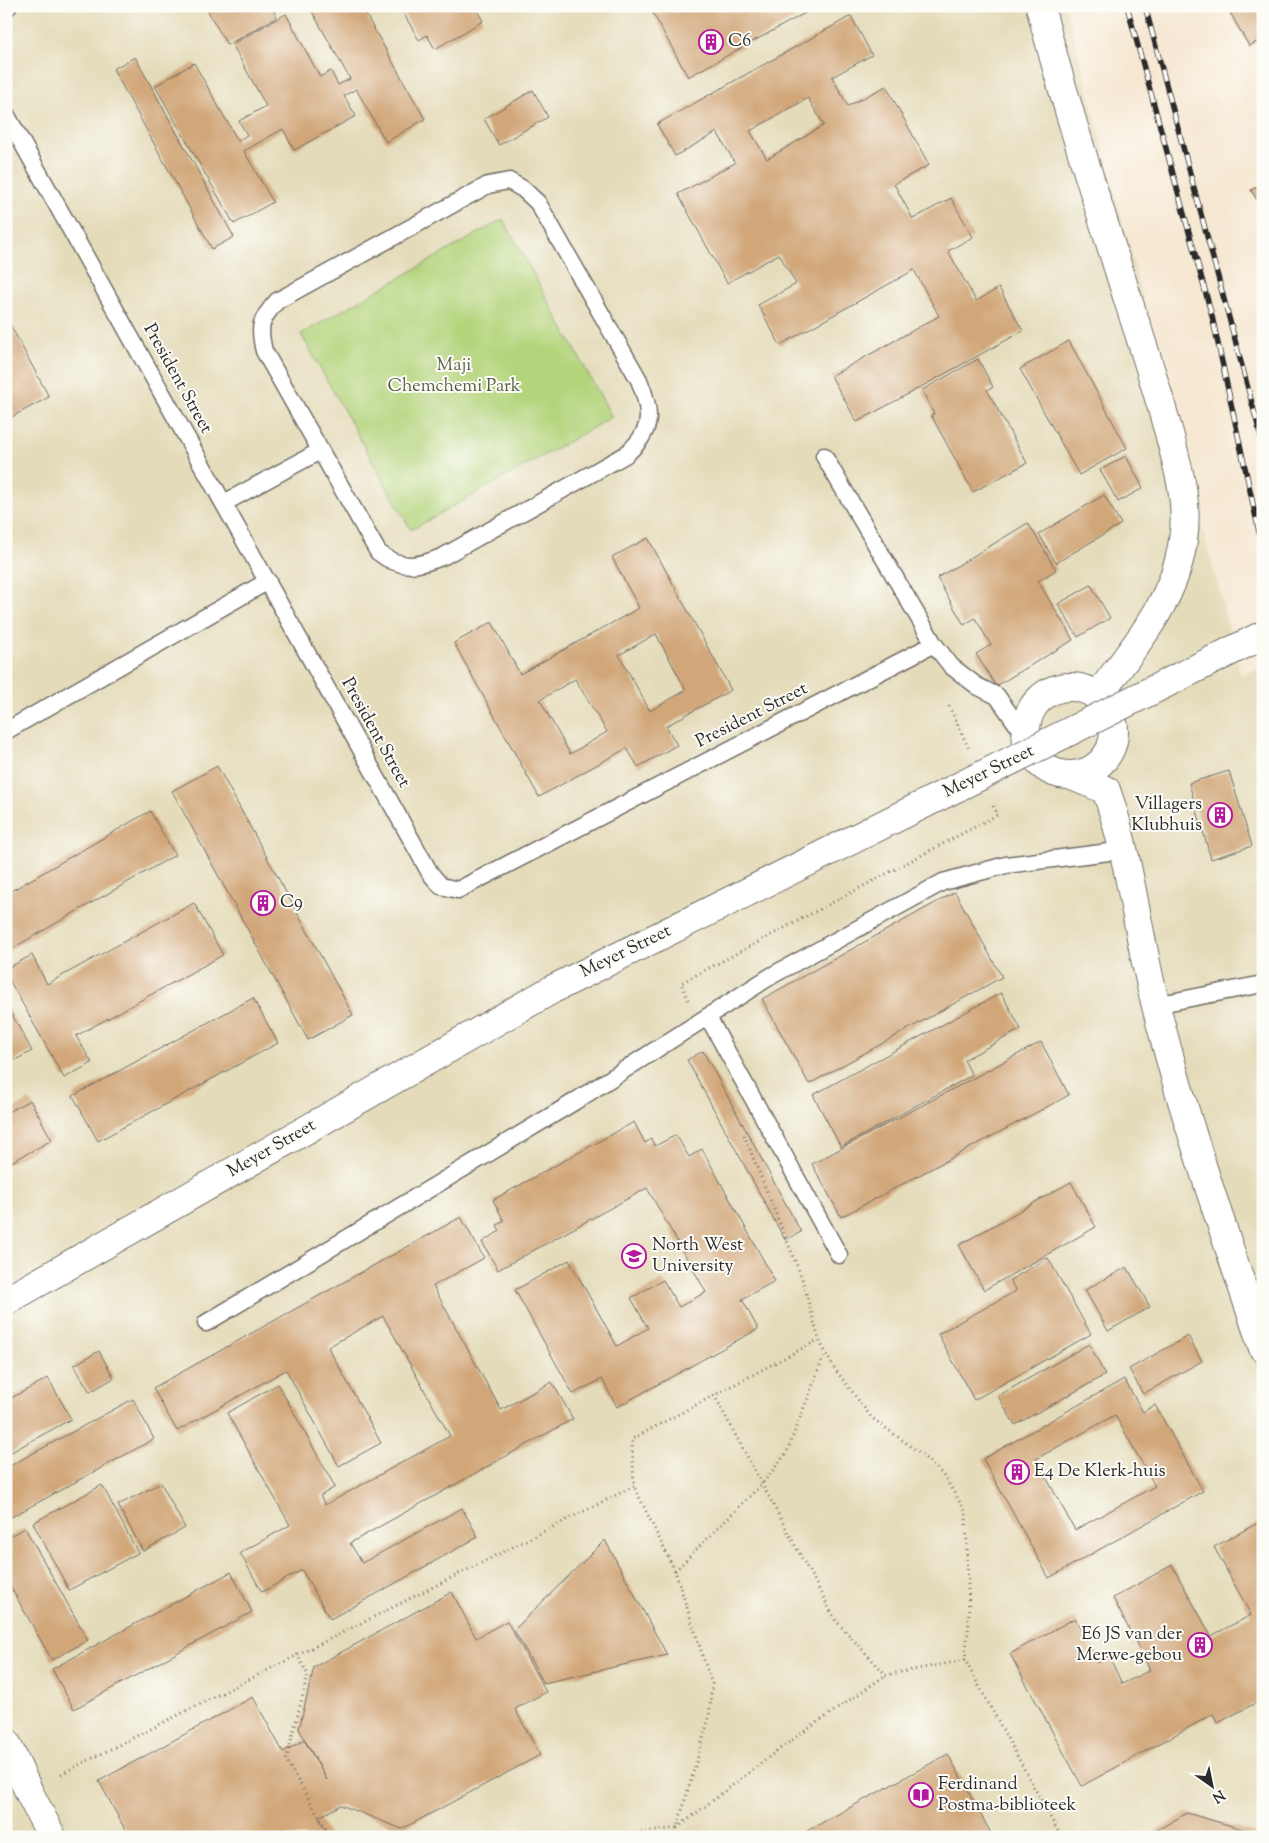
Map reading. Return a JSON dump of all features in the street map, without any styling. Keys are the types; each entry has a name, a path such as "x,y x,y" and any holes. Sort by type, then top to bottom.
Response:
{"street":[{"path":"1040,6 1064,98 1156,388 1179,471 1186,513 1183,542 1172,585 1154,619 1097,697"},
{"name":"Meyer Street","path":"6,1301 553,989 1263,636"},
{"path":"1072,776 1092,770 1108,755 1112,745 1114,724 1108,709 1097,697 1077,688 1065,688 1049,693 1035,703 1029,713 1025,736 1029,749 1037,762 1048,770 1061,775 1072,776 1106,790 1124,850 1155,1005 1191,1134 1263,1348"},
{"path":"6,1742 52,1837"}],"lane":[{"name":"President Street","path":"6,114 430,874 442,886 458,890 934,644"},
{"path":"509,182 523,189 538,204 639,380 648,402 648,426 638,445 625,455 444,556 427,563 407,565 390,561 378,552 320,450 264,351 259,331 264,315 277,301 488,185 509,182"},
{"path":"224,503 320,450"},
{"path":"824,456 934,644 951,666 977,686 997,696 1025,736"},
{"path":"6,731 268,581"},
{"path":"206,1323 574,1102 771,976 942,882 1006,865 1124,850"},
{"path":"1155,1005 1263,984"},
{"path":"708,1016 839,1255"}],"path":[{"path":"802,1278 818,1340 834,1368 872,1418 920,1453 943,1475 966,1512 969,1622 965,1660 1062,1837"},
{"path":"677,1828 709,1718 712,1684 675,1571 634,1486 632,1439 818,1340"},
{"path":"675,1571 763,1483 787,1452 826,1353"},
{"path":"714,1395 836,1621 886,1675"},
{"path":"61,1774 634,1486"},
{"path":"297,1654 308,1675 286,1760 331,1837"},
{"path":"627,1837 630,1834 677,1828 782,1747 886,1675 965,1660"}],"shaded area":[{"name":"North West University","path":"6,6 1066,6 1241,675 1263,666 1263,1837 6,1837"}],"green space":[{"name":"Maji Chemchemi Park","path":"503,219 612,417 411,530 301,334"}],"building":[{"path":"205,6 271,6 277,17 227,45"},
{"path":"309,6 361,6 425,119 386,142 356,89 344,96 356,116 294,150 283,129 244,151 273,202 234,224 155,86 194,63 238,141 247,135 239,121 266,106 232,44 286,14 320,77 331,71 338,85 350,79"},
{"path":"407,6 475,6 483,21 435,49 427,35 419,40 401,9"},
{"name":"C6","path":"649,6 818,6 688,77"},
{"path":"1233,6 1263,6 1263,39 1249,46 1228,9"},
{"path":"851,16 872,55 832,77 848,106 886,86 929,165 894,184 913,219 951,198 973,237 948,251 976,301 999,288 1023,331 857,422 831,376 939,316 914,270 780,345 758,305 796,284 779,254 727,283 678,194 735,163 717,132 675,156 657,124","holes":["808,98 824,125 767,159 750,131"]},
{"path":"135,57 234,237 212,249 113,69"},
{"path":"533,90 548,117 499,145 484,119"},
{"path":"1263,184 1263,210 1251,190"},
{"path":"6,317 49,397 6,420"},
{"path":"1069,341 1127,448 1079,475 1020,369"},
{"path":"978,359 993,387 987,390 1027,463 973,492 931,415 934,414 922,390"},
{"path":"1126,456 1143,488 1118,502 1100,470"},
{"path":"1104,495 1121,524 1056,563 1039,534"},
{"path":"1028,523 1056,570 1038,581 1073,640 996,686 976,654 991,645 975,618 964,625 937,578"},
{"path":"648,538 731,690 666,726 677,745 638,767 627,748 539,797 454,643 492,622 520,674 639,608 612,557","holes":["656,634 686,690 650,711 619,655","575,679 607,732 570,754 540,700"]},
{"path":"1091,585 1110,618 1078,637 1058,604"},
{"name":"C9","path":"217,766 353,1015 308,1040 172,791"},
{"name":"Villagers Klubhuis","path":"1229,771 1252,846 1211,859 1189,783"},
{"path":"150,811 175,855 6,952 6,894"},
{"path":"955,892 1002,977 809,1084 762,999"},
{"path":"194,903 223,955 76,1036 92,1063 64,1078 6,974 6,969 32,955 47,984"},
{"path":"1001,993 1021,1029 964,1060 972,1075 841,1147 813,1095"},
{"path":"253,998 278,1043 98,1141 73,1096"},
{"path":"6,1004 32,1051 6,1065"},
{"path":"1041,1042 1069,1095 841,1217 812,1164"},
{"path":"703,1051 801,1232 785,1240 687,1060"},
{"path":"30,1100 52,1140 6,1165 6,1113"},
{"path":"634,1122 645,1143 651,1139 655,1146 676,1135 689,1157 702,1149 775,1281 742,1299 758,1329 617,1407 602,1379 573,1394 515,1290 569,1260 617,1346 648,1328 631,1298 663,1280 679,1307 706,1292 647,1188 498,1270 482,1242 500,1231 497,1225 504,1221 493,1200"},
{"path":"1071,1182 1096,1227 984,1290 959,1245"},
{"path":"461,1217 484,1258 433,1286 501,1410 552,1382 573,1419 350,1543 362,1563 462,1508 478,1537 378,1593 330,1619 302,1570 262,1592 240,1553 290,1525 227,1413 278,1384 335,1487 320,1496 325,1505 450,1436 383,1316 328,1347 381,1443 339,1466 286,1370 177,1431 153,1388"},
{"path":"1048,1258 1091,1334 974,1400 938,1334 1016,1291 1010,1280"},
{"path":"1127,1267 1150,1307 1108,1331 1085,1290"},
{"path":"1188,1336 1202,1361 1143,1394 1129,1369"},
{"path":"1089,1344 1105,1375 1015,1425 998,1396"},
{"path":"99,1351 114,1378 90,1392 74,1365"},
{"path":"48,1378 71,1419 6,1455 6,1401"},
{"name":"E4 De Klerk-huis","path":"1124,1379 1143,1412 1155,1405 1203,1491 1049,1578 983,1459","holes":["1115,1415 1155,1486 1075,1530 1036,1459"]},
{"path":"133,1399 154,1439 6,1520 6,1468"},
{"path":"161,1483 185,1528 143,1551 118,1505"},
{"path":"102,1485 138,1553 69,1590 33,1523"},
{"name":"E6 JS van der Merwe-gebou","path":"1263,1520 1263,1699 1218,1723 1213,1714 1082,1786 1010,1654 1075,1618 1098,1663 1109,1656 1122,1684 1150,1670 1113,1598 1172,1565 1211,1636 1251,1615 1214,1547"},
{"path":"25,1528 88,1640 52,1660 6,1579 6,1538"},
{"path":"605,1540 667,1655 544,1683 514,1630"},
{"path":"231,1572 252,1612 74,1709 52,1669"},
{"path":"452,1592 476,1638 507,1621 546,1692 515,1709 540,1755 402,1829 341,1805 319,1817 329,1837 129,1837 99,1781 253,1697 283,1752 304,1740 327,1780 299,1729 314,1667"},
{"name":"Ferdinand Postma-biblioteek","path":"948,1754 993,1837 796,1837"},
{"path":"1187,1813 1263,1835 1263,1837 1145,1837"}],"railway":[{"path":"1127,6 1212,316 1263,550"},
{"path":"1145,6 1263,444"}],"place":[{"name":"C6","path":"711,42"},
{"name":"Villagers Klubhuis","path":"1220,815"},
{"name":"C9","path":"263,903"},
{"name":"North West University","path":"634,1256"},
{"name":"E4 De Klerk-huis","path":"1017,1472"},
{"name":"E6 JS van der Merwe-gebou","path":"1200,1645"},
{"name":"Ferdinand Postma-biblioteek","path":"921,1795"}]}
